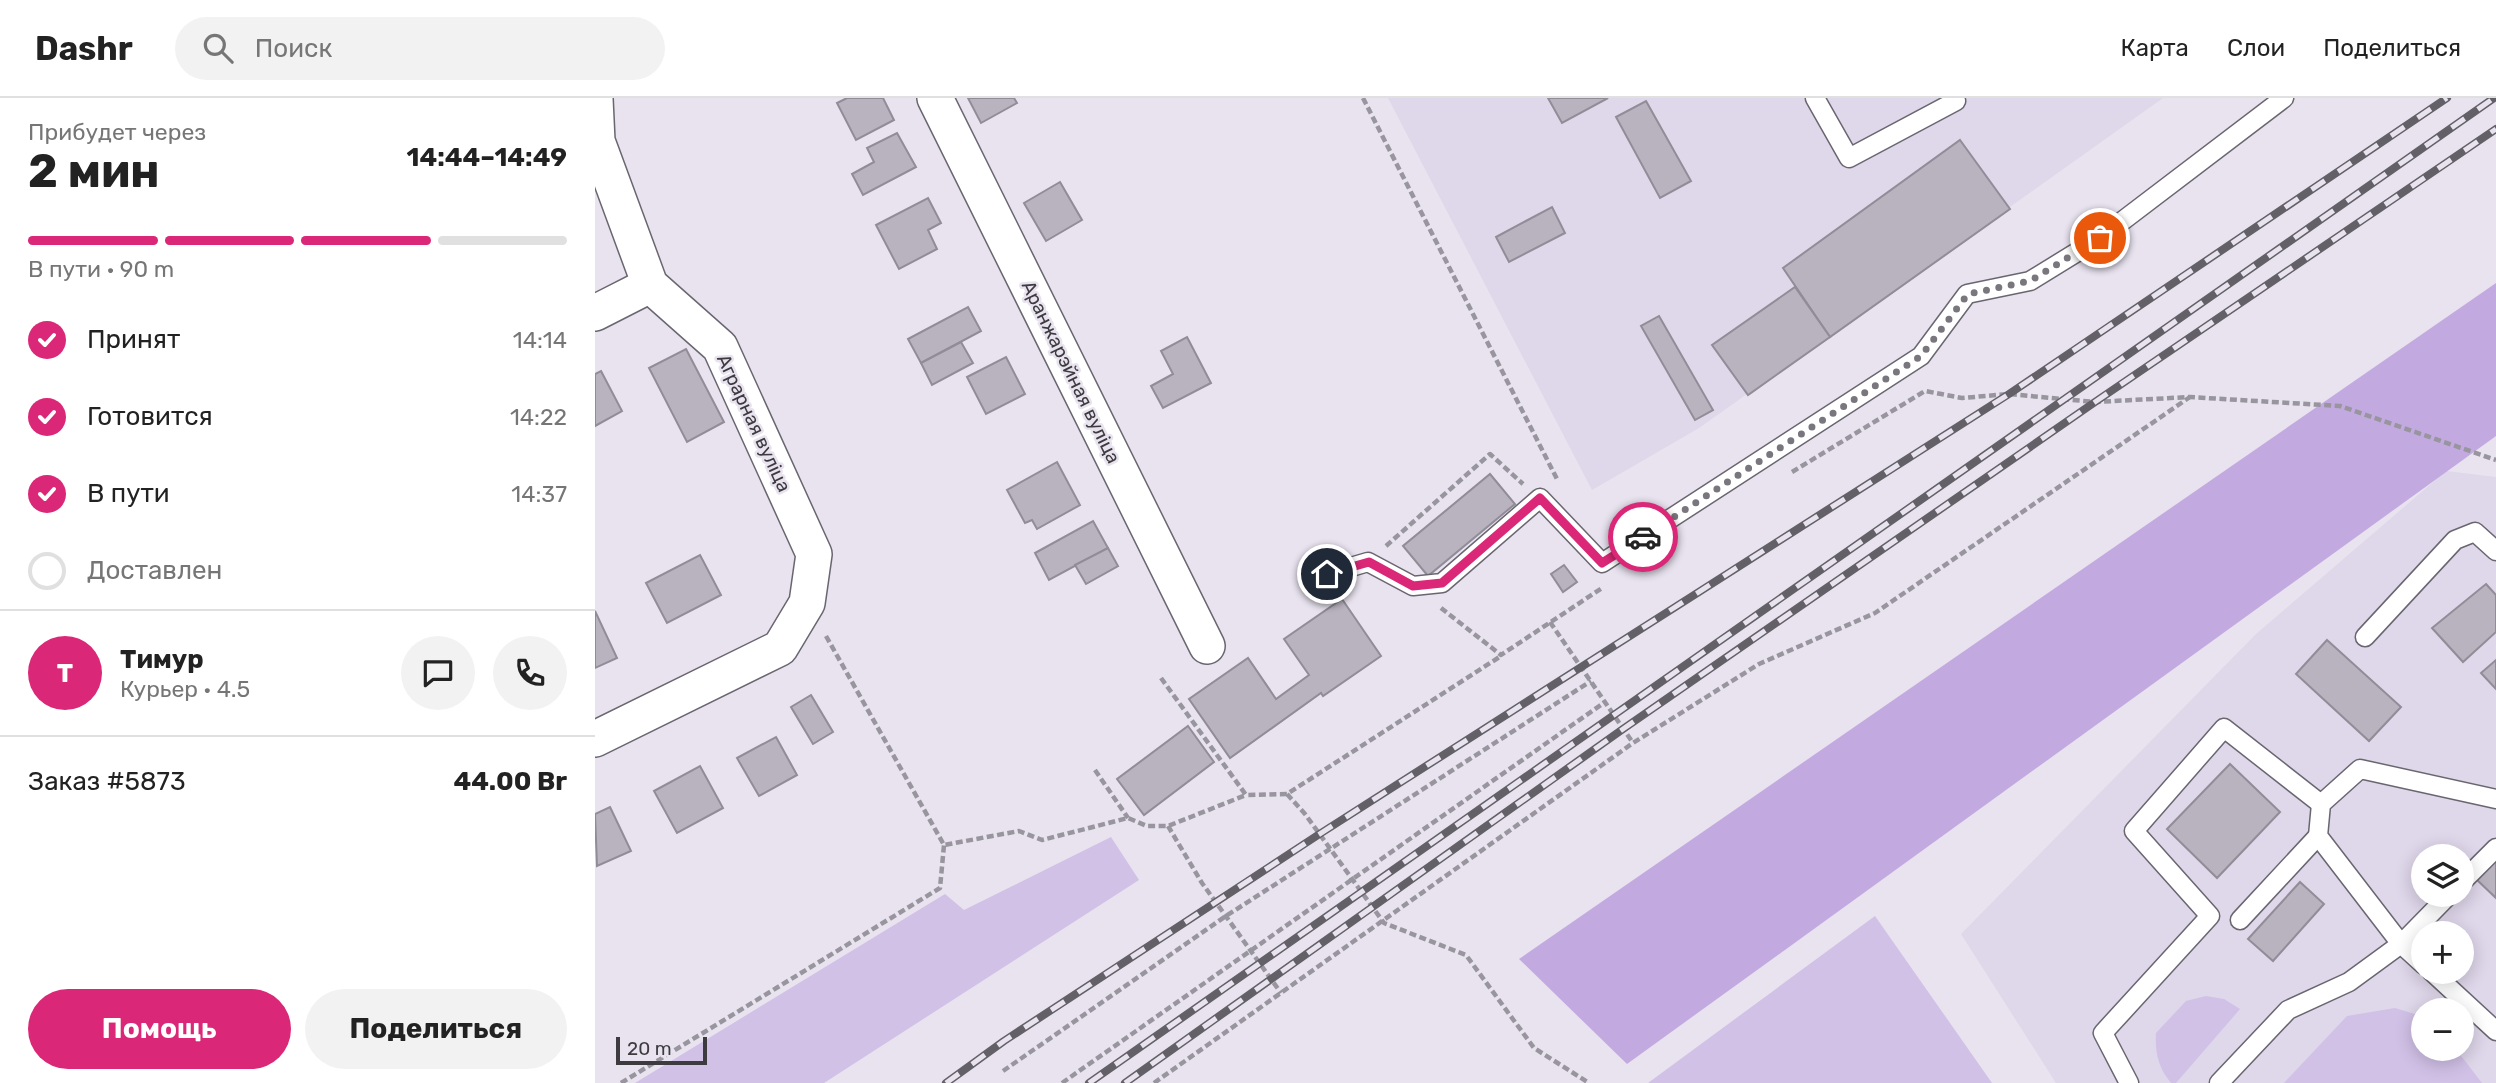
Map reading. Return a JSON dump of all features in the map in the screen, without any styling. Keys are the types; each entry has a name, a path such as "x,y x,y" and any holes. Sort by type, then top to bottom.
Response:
{"street":[{"name":"Аранжарэйная вуліца","path":"935,98 1207,646"},
{"name":"Аграрная вуліца","path":"595,99 597,141 650,285 720,347 814,554 807,603 780,648 595,739"},
{"path":"595,313 650,285"}],"lane":[{"path":"1815,98 1849,158 1957,99"},
{"path":"1327,574 1369,562 1413,586 1442,583 1540,498 1602,563 1921,356 1968,294 2030,281 2088,246 2284,98"},
{"path":"2365,637 2455,540 2475,532 2496,551"},
{"path":"2129,1083 2103,1033 2210,916 2134,831 2224,728 2321,804"},
{"path":"2240,920 2318,836 2321,804 2360,769 2496,799"},
{"path":"2318,836 2401,944 2411,953"},
{"path":"2474,870 2496,848"},
{"path":"2219,1083 2288,1010 2349,982 2401,944 2437,907"},
{"path":"2445,984 2496,1031"}],"path":[{"path":"1363,98 1563,489"},
{"path":"1782,478 1925,391 1962,398 2009,394 2095,402 2190,397 2340,406 2496,460"},
{"path":"1154,1083 1384,923 1633,743 1759,664 1875,613 2190,397"},
{"path":"1369,562 1490,454 1540,498"},
{"path":"1095,770 1128,818 1147,826 1168,826 1246,795 1287,794 1615,579 1602,563"},
{"path":"1413,586 1501,655"},
{"path":"621,1083 940,888 944,845 807,603"},
{"path":"1550,622 1633,743"},
{"path":"1161,678 1246,795"},
{"path":"1003,1071 1226,916 1591,681"},
{"path":"1062,1083 1605,702"},
{"path":"1287,794 1305,814 1328,850 1384,923 1466,955 1534,1048 1589,1083"},
{"path":"944,845 1019,831 1042,840 1128,818"},
{"path":"1168,826 1226,916 1281,993"}],"shaded area":[{"path":"1388,98 2163,98 1699,428 1592,490"},
{"path":"2496,283 2496,436 1627,1064 1519,959"},
{"path":"2446,471 2496,477 2496,1083 2056,1083 1961,934 2256,634"},
{"path":"1111,837 1139,880 824,1083 635,1083 945,894 964,910"},
{"path":"1875,916 1992,1083 1648,1083"},
{"path":"2206,996 2224,999 2240,1009 2176,1083 2171,1083 2158,1060 2156,1033 2186,1001"},
{"path":"2395,1008 2411,1013 2411,1061 2465,1061 2482,1083 2284,1083 2347,1016"}],"building":[{"path":"847,98 883,98 894,120 856,140 837,103"},
{"path":"968,98 1014,98 1017,103 981,123"},
{"path":"1548,98 1608,98 1562,123"},
{"path":"1646,101 1691,181 1660,198 1616,117"},
{"path":"897,133 916,167 863,195 852,174 874,162 867,148"},
{"path":"1960,140 2010,209 1830,337 1783,268"},
{"path":"1060,182 1082,220 1046,241 1024,203"},
{"path":"928,198 941,223 928,230 937,249 899,269 876,225"},
{"path":"1552,207 1565,233 1509,262 1496,237"},
{"path":"1795,287 1830,337 1748,395 1712,345"},
{"path":"968,307 981,331 921,363 908,339"},
{"path":"1659,316 1713,410 1695,420 1641,326"},
{"path":"1187,337 1211,383 1163,408 1151,386 1173,374 1161,351"},
{"path":"961,342 973,363 932,385 921,363"},
{"path":"686,349 724,422 687,442 649,368"},
{"path":"1006,357 1025,394 986,414 967,377"},
{"path":"601,371 622,411 595,426 595,374"},
{"path":"1057,462 1080,505 1037,529 1032,520 1025,523 1007,490"},
{"path":"1490,474 1515,504 1428,576 1403,546"},
{"path":"1093,521 1108,548 1049,580 1035,553"},
{"path":"1108,548 1118,566 1086,584 1075,565"},
{"path":"700,555 721,595 667,623 646,583"},
{"path":"1564,565 1577,582 1563,592 1551,574"},
{"path":"2486,584 2496,595 2496,632 2463,662 2432,628"},
{"path":"1342,599 1381,656 1323,696 1321,693 1230,758 1189,699 1248,658 1276,699 1309,675 1284,639"},
{"path":"595,611 617,658 595,668"},
{"path":"2327,640 2401,707 2369,741 2296,674"},
{"path":"2496,660 2496,689 2481,673"},
{"path":"811,695 833,732 813,744 791,707"},
{"path":"1188,726 1214,762 1144,815 1117,779"},
{"path":"776,737 797,775 759,796 737,758"},
{"path":"2230,764 2280,812 2217,878 2167,829"},
{"path":"700,766 723,808 677,833 654,791"},
{"path":"610,807 631,851 597,866 595,814"},
{"path":"2496,859 2496,898 2477,880"},
{"path":"2300,882 2324,904 2273,961 2248,939"}],"railway":[{"path":"946,1083 1004,1041 1318,835 2009,394 2447,98"},
{"path":"1089,1083 2494,98"},
{"path":"1125,1083 1623,729 2095,402 2496,129"}],"way so far":[{"path":"1643,537 1921,356 1968,294 2030,281 2100,238"}],"route":[{"path":"1327,574 1369,562 1413,586 1442,583 1540,498 1602,563 1643,537"}]}
